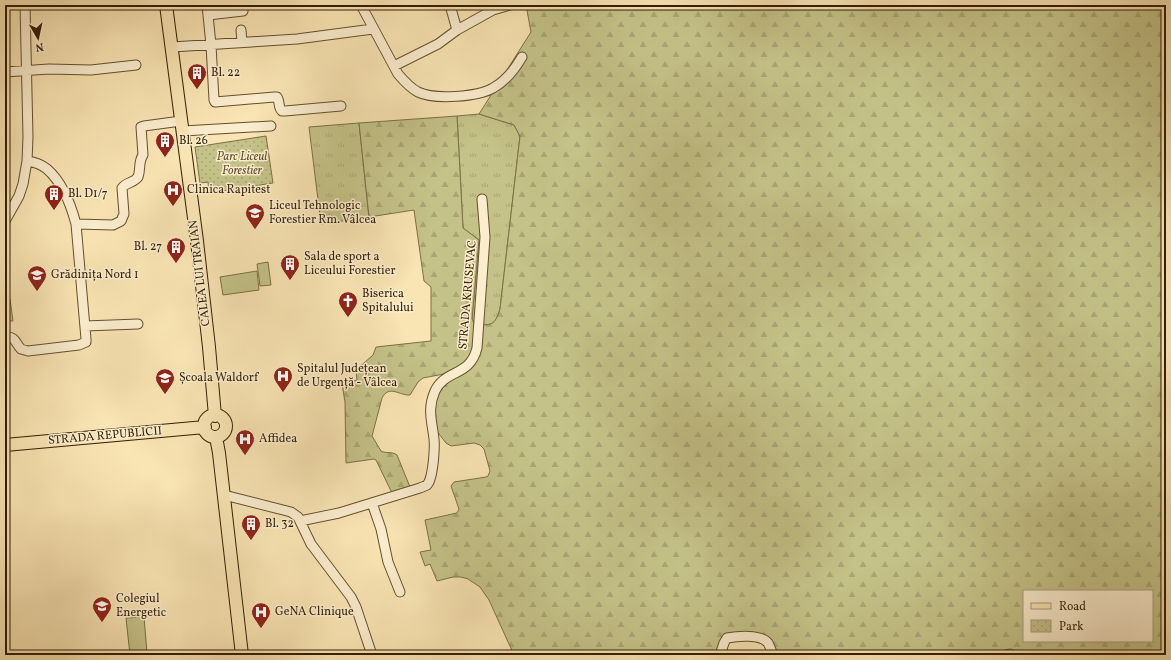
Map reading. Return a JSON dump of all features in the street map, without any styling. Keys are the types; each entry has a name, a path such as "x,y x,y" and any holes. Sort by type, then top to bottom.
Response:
{"main road":[{"name":"CALEA LUI TRAIAN","path":"166,5 209,347 215,416"},
{"path":"215,416 224,420 226,427 221,435 214,437 208,434 204,427 208,418 215,416"},
{"name":"STRADA REPUBLICII","path":"5,445 204,427"},
{"path":"216,437 242,655"}],"street":[{"path":"5,221 19,196 23,184 27,161 28,137 25,5"},
{"path":"207,5 214,100 216,102 277,97 280,110 282,111 341,106"},
{"path":"361,5 398,74 406,83 420,93 429,96 453,97 486,92 495,88 511,73 522,57"},
{"path":"450,5 456,30"},
{"path":"394,66 438,44 456,30 493,10 510,5"},
{"path":"208,15 243,11"},
{"path":"172,47 297,39 373,29"},
{"path":"241,30 242,42"},
{"path":"5,72 49,69 91,70 136,65"},
{"path":"76,224 113,225 121,221 124,214 122,188 124,185 137,179 140,159 143,155 141,128 144,126 271,126"},
{"path":"5,337 15,339 19,348 22,350 36,350 83,344 86,342 76,224 73,212 57,180 47,169 37,163 27,161"},
{"name":"STRADA KRUSEVAC","path":"372,503 427,485 429,482 435,446 430,410 435,390 447,377 467,367 475,355 477,348 486,237 482,199"},
{"path":"85,326 138,324"},
{"path":"224,495 291,512 298,517 311,544 351,597 356,607 372,655"},
{"path":"300,521 326,516 372,503 381,529 388,562 400,592"},
{"path":"720,652 728,638 756,637 768,643 773,655"},
{"path":"1006,655 1011,655"}],"green space":[{"path":"526,5 1166,5 1166,655 774,655 767,637 721,642 715,655 514,655 489,600 480,587 468,579 461,577 453,577 437,581 430,564 425,566 420,552 431,550 425,520 457,513 459,509 451,486 454,482 486,477 490,471 484,449 480,445 474,443 451,446 446,443 436,430 432,410 440,390 447,384 444,374 423,378 418,382 410,395 391,391 385,394 382,398 372,436 381,451 397,455 410,487 392,493 376,460 374,459 346,463 345,402 342,384 357,380 356,370 373,355 376,347 431,341 431,287 424,281 414,210 369,217 359,123 457,116 463,228 479,240 472,319 475,325 485,325 494,322 500,309 520,136 514,125 479,114 531,32"},
{"path":"479,114 514,125 520,136 500,309 494,322 485,325 475,325 472,319 479,240 463,228 457,116"},
{"path":"359,123 369,217 321,224 309,127"},
{"name":"Parc Liceul Forestier","path":"266,136 273,183 209,193 208,182 200,183 195,147"},
{"path":"268,262 271,285 260,286 257,264"},
{"path":"257,271 259,290 223,295 220,277"},
{"path":"10,299 13,321 7,321 5,300"},
{"path":"144,617 147,653 130,655 126,618"}],"place":[{"name":"Bl. 22","path":"197,90"},
{"name":"Bl. 26","path":"165,158"},
{"name":"Clinica Rapitest","path":"173,207"},
{"name":"Bl. D1/7","path":"54,211"},
{"name":"Liceul Tehnologic Forestier Rm. Vâlcea","path":"255,230"},
{"name":"Bl. 27","path":"176,264"},
{"name":"Sala de sport a Liceului Forestier","path":"290,281"},
{"name":"Grădinița Nord 1","path":"37,292"},
{"name":"Biserica Spitalului","path":"348,318"},
{"name":"Spitalul Județean de Urgență - Vâlcea","path":"283,393"},
{"name":"Școala Waldorf","path":"165,395"},
{"name":"Affidea","path":"245,456"},
{"name":"Bl. 32","path":"251,541"},
{"name":"Colegiul Energetic","path":"102,623"},
{"name":"GeNA Clinique","path":"261,629"}]}
